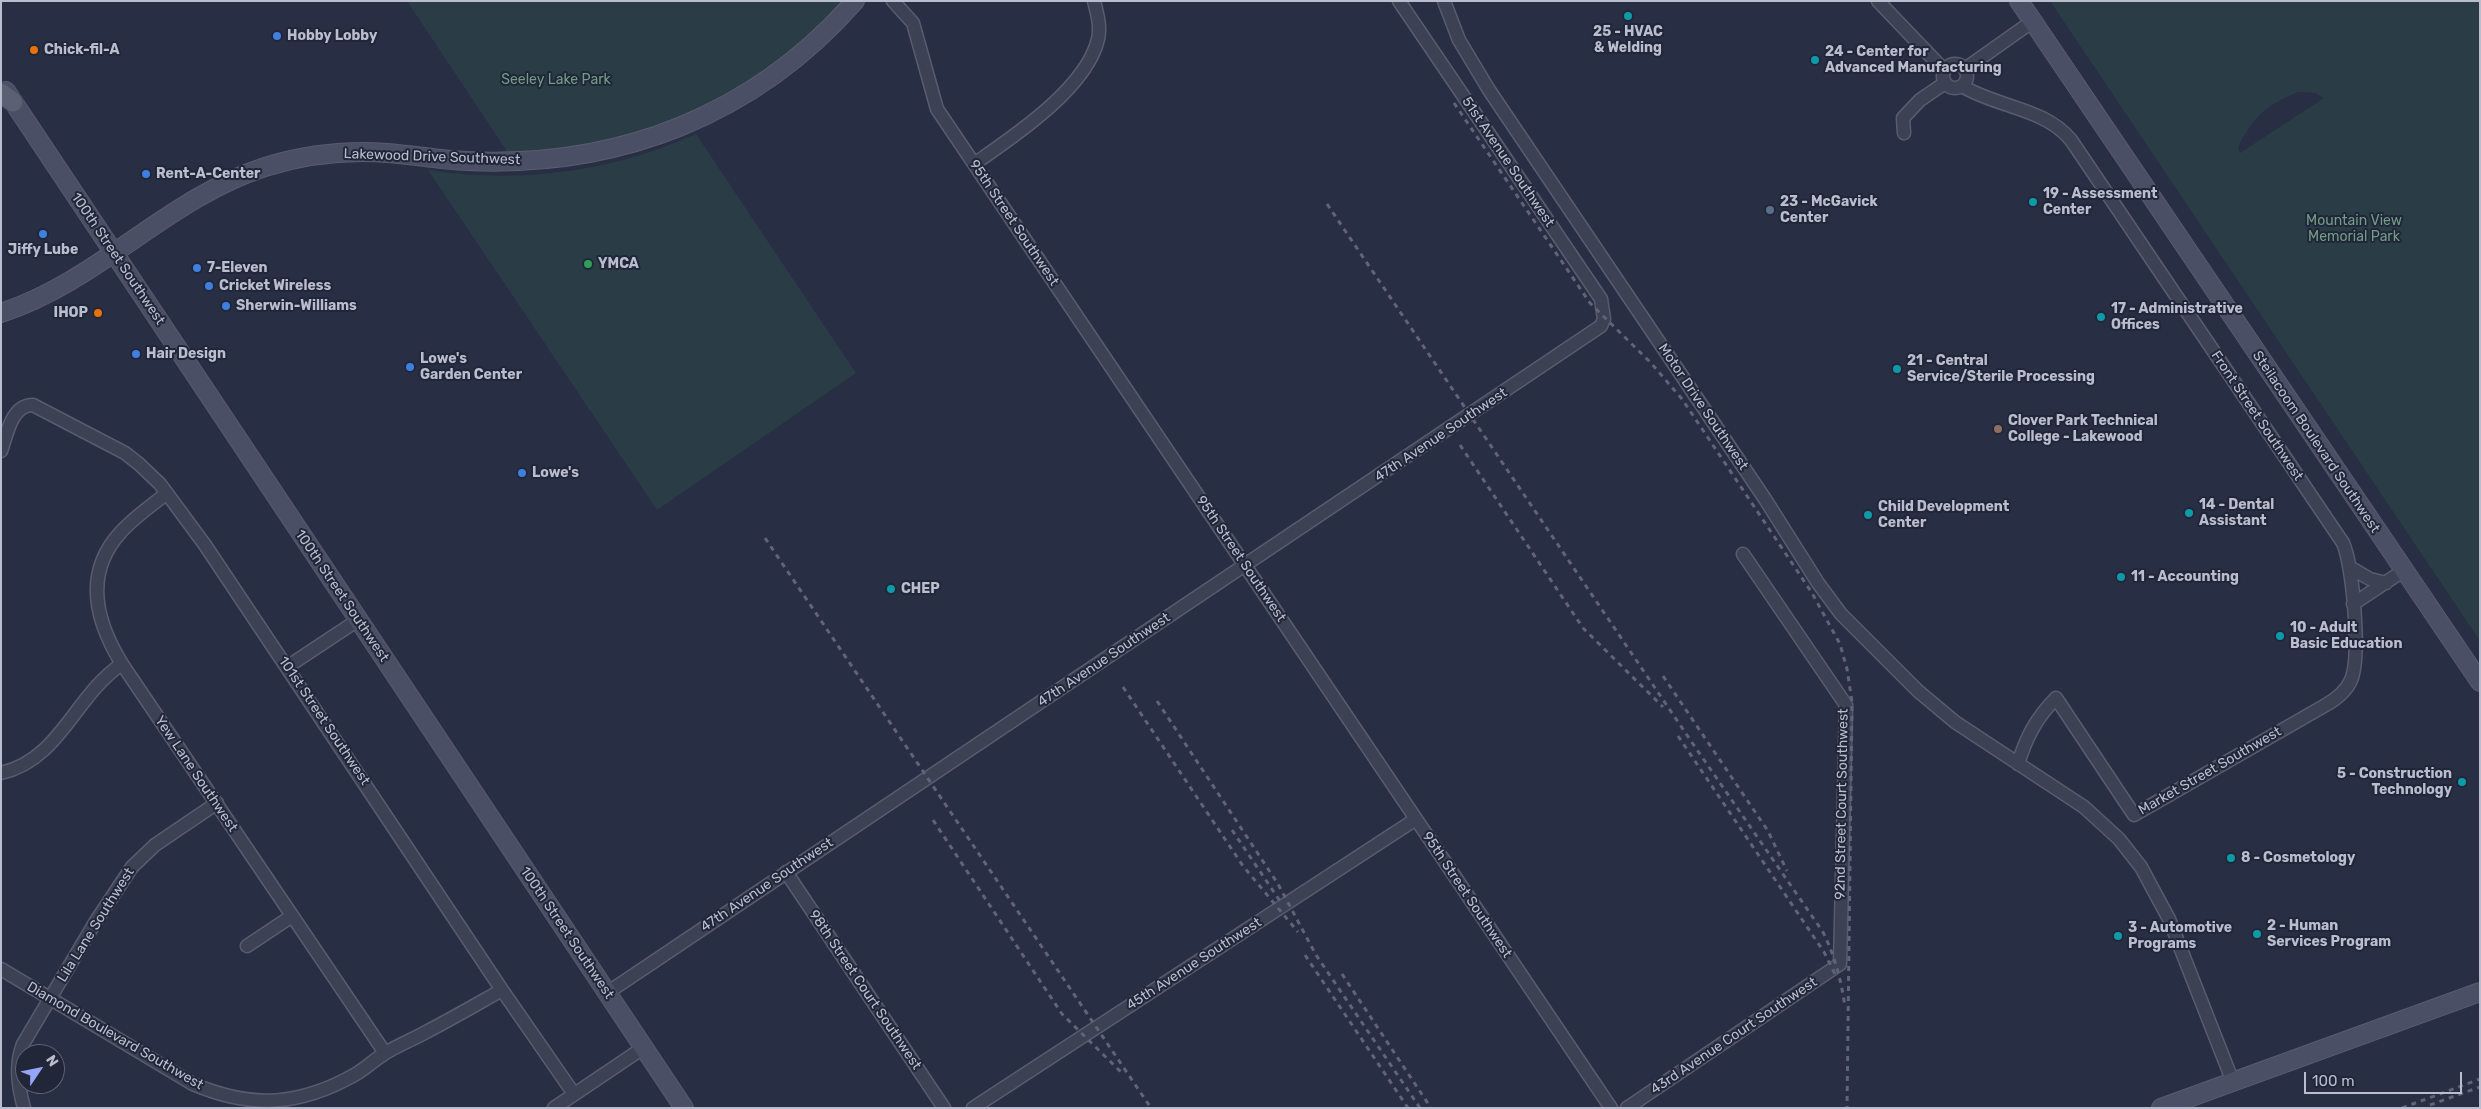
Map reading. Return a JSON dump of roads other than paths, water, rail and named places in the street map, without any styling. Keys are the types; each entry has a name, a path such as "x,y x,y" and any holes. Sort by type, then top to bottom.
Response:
{"main road":[{"name":"Lakewood Drive Southwest","path":"1,313 60,287 114,254 208,191 246,174 292,160 326,154 366,152 465,161 514,162 564,158 613,149 659,136 751,92 820,38 855,1"},
{"name":"Steilacoom Boulevard Southwest","path":"2019,1 2403,571 2480,682"},
{"name":"100th Street Southwest","path":"1,84 7,98 114,254 684,1108"},
{"path":"2161,1108 2480,992"}],"street":[{"name":"95th Street Southwest","path":"893,1 913,23 928,83 937,109 1610,1108"},
{"path":"974,164 1052,106 1077,76 1093,52 1098,40 1099,28 1094,1"},
{"name":"51st Avenue Southwest","path":"1399,1 1601,299 1604,319 1602,326"},
{"name":"Motor Drive Southwest","path":"1444,1 1459,40 1489,90 1754,483 1829,599 1841,614 1918,691 1955,722 2084,808 2119,839 2141,867 2169,919 2233,1082"},
{"path":"1878,1 1944,77 1952,88 1962,86 1968,77 1965,68 1954,63 1944,77 1903,118 1904,133"},
{"path":"1965,68 2032,21"},
{"name":"Front Street Southwest","path":"1962,86 1974,94 2052,122 2064,131 2343,543 2351,568 2353,604"},
{"name":"47th Avenue Southwest","path":"607,993 1602,326"},
{"name":"101st Street Southwest","path":"1,451 14,417 24,406 33,405 125,453 145,469 167,493 287,667 502,990 574,1094"},
{"name":"Yew Lane Southwest","path":"167,493 119,533 101,566 97,588 99,617 111,646 122,664 385,1053"},
{"name":"92nd Street Court Southwest","path":"1743,554 1846,705 1840,964"},
{"path":"2351,568 2370,579 2386,583"},
{"path":"2353,604 2403,571"},
{"name":"Market Street Southwest","path":"2018,764 2032,726 2042,712 2056,698 2134,815 2342,694 2348,686 2353,673 2353,604"},
{"path":"287,667 358,620"},
{"path":"1,773 22,767 40,756 105,675 122,664"},
{"name":"Lila Lane Southwest","path":"24,1108 18,1083 19,1055 30,1031 96,921 132,867 155,845 217,803"},
{"name":"45th Avenue Southwest","path":"972,1108 993,1103 1416,819"},
{"name":"98th Street Court Southwest","path":"786,872 944,1108"},
{"path":"247,946 292,916"},
{"name":"43rd Avenue Court Southwest","path":"1627,1108 1840,964"},
{"name":"Diamond Boulevard Southwest","path":"1,969 200,1086 238,1100 265,1105 315,1094 358,1073 385,1053 502,990"},
{"path":"554,1108 643,1048"}],"railway":[{"path":"1454,103 1590,303 1651,363 1682,399 1812,593 1840,644 1847,669 1852,702 1847,1108"},
{"path":"1327,204 1693,744 1823,932 1837,968 1845,1007"},
{"path":"1460,445 1583,628 1663,707"},
{"path":"765,538 1151,1108"},
{"path":"1663,676 1768,831 1787,871"},
{"path":"1123,687 1243,866 1298,932"},
{"path":"1157,701 1278,884 1316,955 1420,1108"},
{"path":"1678,736 1824,952 1835,974"},
{"path":"933,820 1062,1014 1122,1073"},
{"path":"1232,830 1282,904"},
{"path":"1305,955 1408,1108"},
{"path":"1342,974 1431,1108"},
{"path":"2402,1108 2480,1079"},
{"path":"2430,1105 2480,1087"}],"place":[{"name":"25 - HVAC & Welding","path":"1628,16"},
{"name":"Hobby Lobby","path":"277,36"},
{"name":"Chick-fil-A","path":"34,50"},
{"name":"24 - Center for Advanced Manufacturing","path":"1815,60"},
{"name":"Rent-A-Center","path":"146,174"},
{"name":"19 - Assessment Center","path":"2033,202"},
{"name":"23 - McGavick Center","path":"1770,210"},
{"name":"Jiffy Lube","path":"43,234"},
{"name":"YMCA","path":"588,264"},
{"name":"7-Eleven","path":"197,268"},
{"name":"Cricket Wireless","path":"209,286"},
{"name":"Sherwin-Williams","path":"226,306"},
{"name":"IHOP","path":"98,313"},
{"name":"17 - Administrative Offices","path":"2101,317"},
{"name":"Hair Design","path":"136,354"},
{"name":"Lowe's Garden Center","path":"410,367"},
{"name":"21 - Central Service/Sterile Processing","path":"1897,369"},
{"name":"Clover Park Technical College - Lakewood","path":"1998,429"},
{"name":"Lowe's","path":"522,473"},
{"name":"14 - Dental Assistant","path":"2189,513"},
{"name":"Child Development Center","path":"1868,515"},
{"name":"11 - Accounting","path":"2121,577"},
{"name":"CHEP","path":"891,589"},
{"name":"10 - Adult Basic Education","path":"2280,636"},
{"name":"5 - Construction Technology","path":"2462,782"},
{"name":"8 - Cosmetology","path":"2231,858"},
{"name":"2 - Human Services Program","path":"2257,934"},
{"name":"3 - Automotive Programs","path":"2118,936"}],"park label":[{"name":"Seeley Lake Park","path":"556,80"},
{"name":"Mountain View Memorial Park","path":"2354,230"}]}
